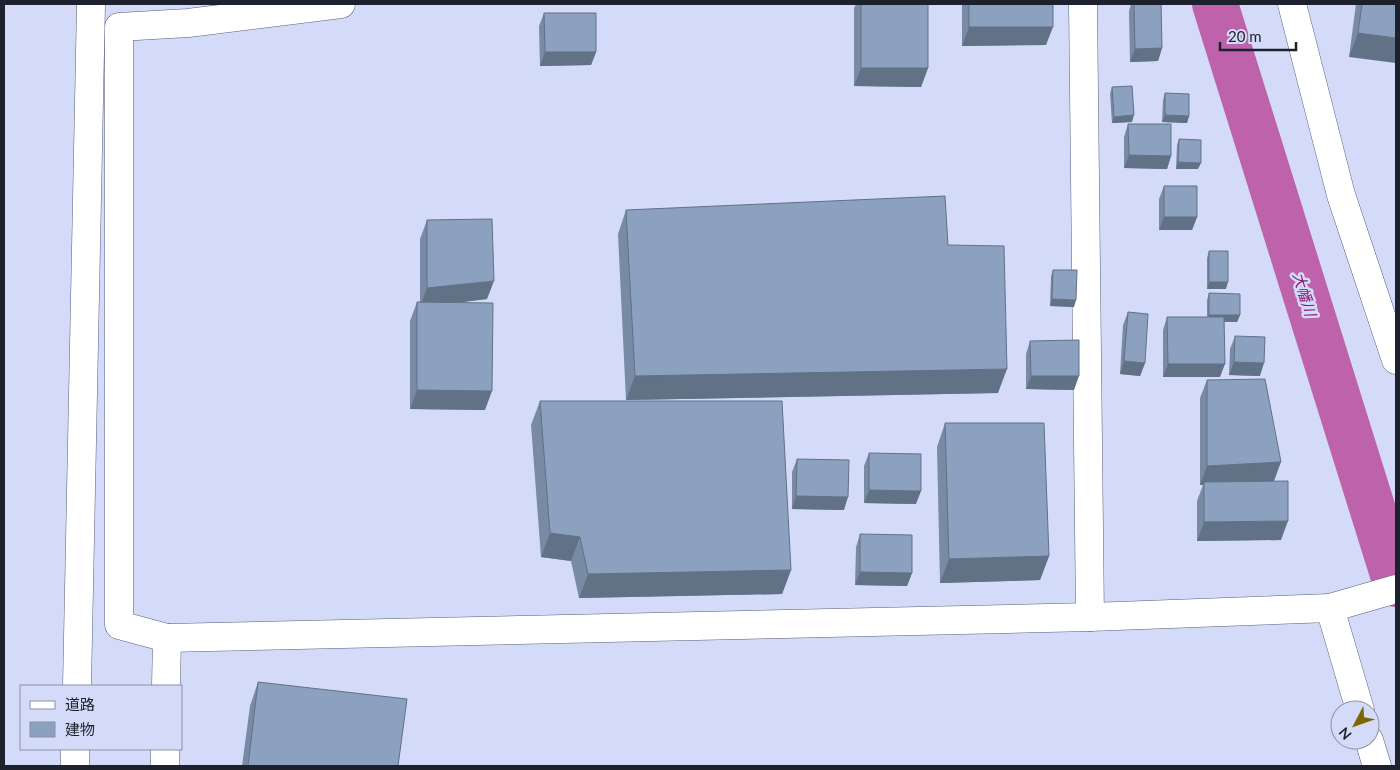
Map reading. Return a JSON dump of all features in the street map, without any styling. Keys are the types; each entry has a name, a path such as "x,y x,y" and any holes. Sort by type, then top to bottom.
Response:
{"street":[{"path":"77,685 91,4"},
{"path":"341,4 188,23 120,27 119,625 167,638 1090,617 1330,608 1396,589"},
{"path":"1082,4 1090,617"},
{"path":"1292,4 1341,195 1396,360"},
{"path":"1330,608 1357,700"},
{"path":"166,685 167,638"},
{"path":"75,750 75,766"},
{"path":"165,766 166,750"},
{"path":"1372,750 1377,766"}],"building":[{"path":"861,4 928,4 928,68 861,68"},
{"path":"969,4 1053,4 1053,27 969,27"},
{"path":"1134,4 1161,4 1162,48 1135,49"},
{"path":"1362,4 1396,4 1396,38 1358,33"},
{"path":"544,13 596,13 596,52 545,52"},
{"path":"1132,86 1134,115 1114,117 1112,87"},
{"path":"1165,93 1189,94 1189,116 1165,115"},
{"path":"1128,124 1171,124 1171,156 1129,155"},
{"path":"1179,139 1201,140 1201,163 1178,162"},
{"path":"1164,186 1197,186 1197,217 1164,217"},
{"path":"945,196 948,245 1004,246 1007,369 635,376 626,210"},
{"path":"492,219 494,281 427,288 427,220"},
{"path":"1209,251 1228,251 1228,282 1209,282"},
{"path":"1053,270 1077,270 1076,300 1052,299"},
{"path":"1209,293 1240,294 1240,315 1209,315"},
{"path":"417,302 493,303 492,391 417,390"},
{"path":"1128,312 1148,314 1145,363 1124,361"},
{"path":"1167,317 1224,317 1225,364 1168,364"},
{"path":"1235,336 1265,337 1264,363 1234,362"},
{"path":"1079,340 1079,376 1031,376 1030,341"},
{"path":"1265,379 1281,462 1207,466 1207,380"},
{"path":"540,401 782,401 791,570 588,574 580,537 550,533"},
{"path":"945,423 1044,423 1049,556 949,559"},
{"path":"869,453 921,454 921,491 869,490"},
{"path":"797,459 849,460 848,497 796,496"},
{"path":"1288,481 1288,521 1204,522 1204,482"},
{"path":"860,534 912,535 912,573 860,572"},
{"path":"258,682 407,699 398,766 248,766"}],"waterway":[{"name":"大幡川","path":"1215,4 1396,584"}]}
